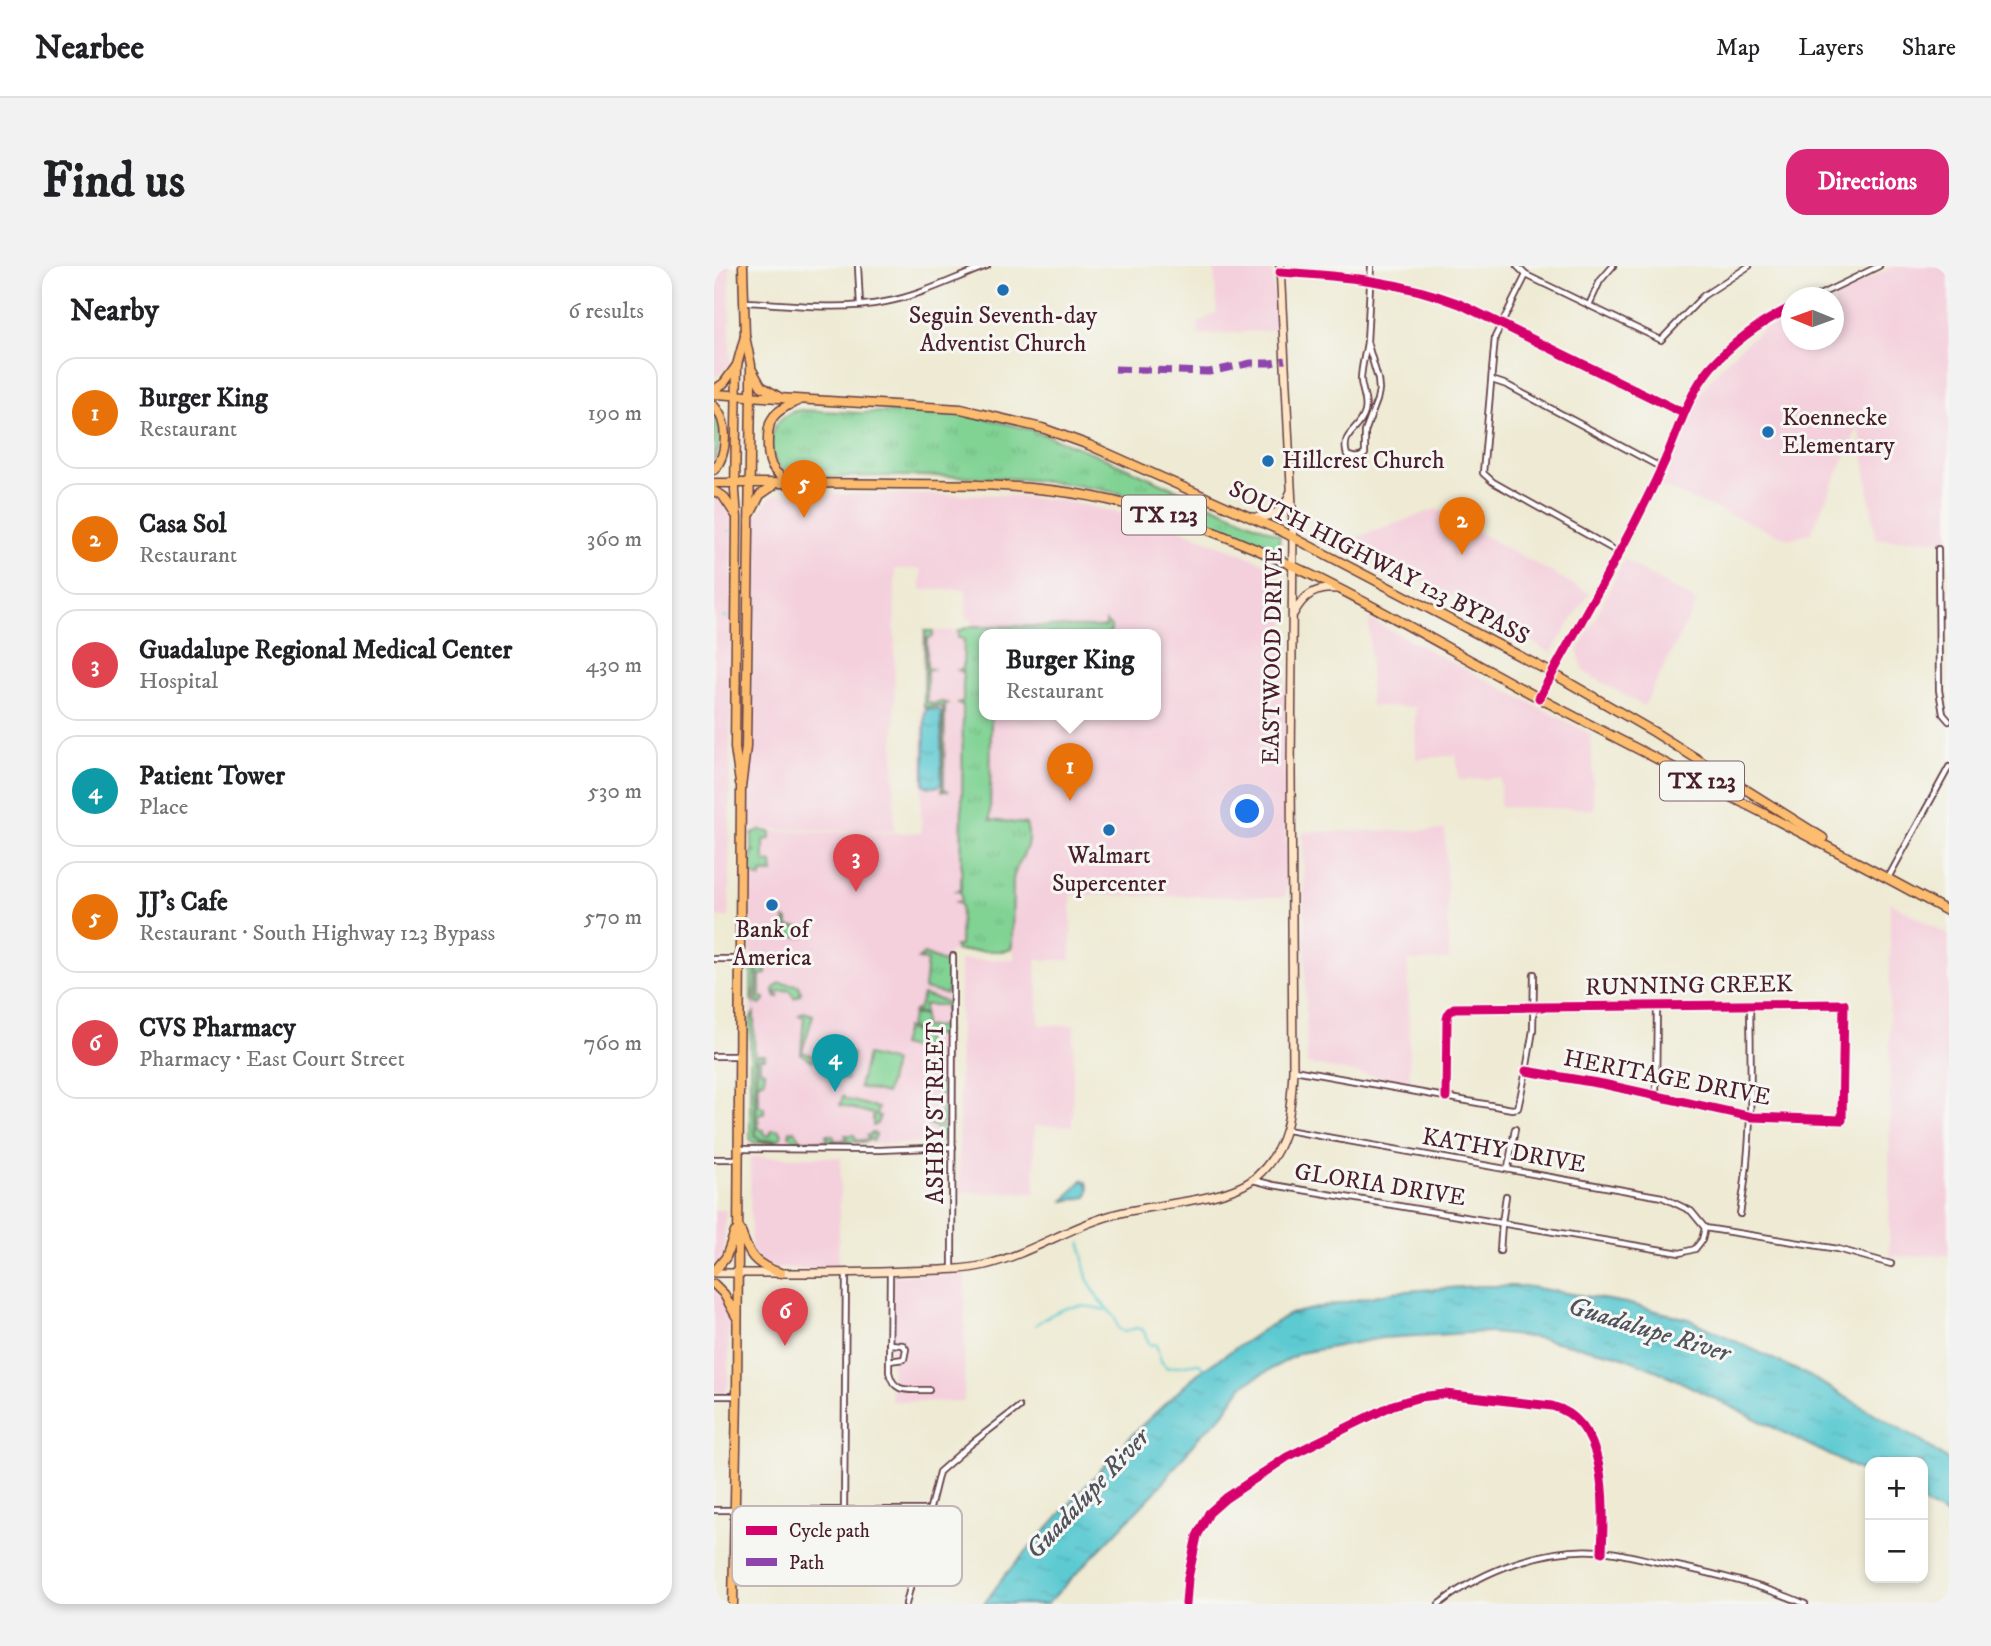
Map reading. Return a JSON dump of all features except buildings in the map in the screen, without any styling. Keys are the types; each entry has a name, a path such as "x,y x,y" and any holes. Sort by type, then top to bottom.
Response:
{"main road":[{"path":"735,1506 741,788 746,747 751,365 745,336 743,266"},
{"name":"EASTWOOD DRIVE","path":"1280,269 1293,537 1293,1070 1287,1130"},
{"path":"741,788 735,748 735,483 737,365 745,336"},
{"path":"714,392 737,365"},
{"path":"751,365 761,386 785,400"},
{"name":"TX 123","path":"714,392 750,398"},
{"name":"SOUTH HIGHWAY 123 BYPASS","path":"750,398 961,409 1015,421 1089,446 1293,537 1552,673 1654,732 1866,865 1949,912"},
{"path":"798,483 782,478 771,468 767,452 768,432 774,415 801,400"},
{"path":"714,406 721,415 724,437 721,461 714,470"},
{"name":"TX 123","path":"714,483 749,484"},
{"name":"SOUTH HIGHWAY 123 BYPASS","path":"749,484 962,484 1063,492 1108,500 1176,519 1240,543 1337,589 1539,698 1866,865"},
{"path":"748,519 760,495 778,484"},
{"path":"1251,517 1267,517 1278,513 1292,489"},
{"path":"714,491 723,496 737,518"},
{"path":"1292,616 1301,601 1311,593 1322,589 1337,589"},
{"path":"714,1272 968,1269 998,1261 1102,1217 1228,1191 1253,1180 1277,1152 1287,1130"},
{"path":"714,1272 726,1257 738,1222"},
{"path":"738,1222 755,1260 763,1267 781,1273"},
{"path":"714,1284 724,1294 737,1318"},
{"path":"733,1586 733,1604"}],"street":[{"path":"858,266 860,305"},
{"path":"745,302 860,305 899,299 987,266"},
{"path":"1367,342 1379,390 1377,400 1366,418 1346,439 1347,455 1354,458 1365,454 1364,432 1366,418 1366,403 1361,378 1367,342 1371,266"},
{"path":"1517,266 1526,275 1661,340 1703,296 1749,266"},
{"path":"1589,304 1600,281 1613,266"},
{"path":"1836,287 1879,266"},
{"path":"1280,269 1370,279 1434,294 1683,413"},
{"path":"1526,275 1495,337 1483,473 1493,482 1618,552"},
{"path":"1539,698 1662,468 1683,413 1711,368 1735,343 1781,312"},
{"path":"1492,380 1507,385 1662,468"},
{"path":"1938,549 1939,690 1943,714 1949,722"},
{"path":"1888,878 1949,767"},
{"name":"ASHBY STREET","path":"952,1269 953,956"},
{"path":"714,959 739,959"},
{"path":"1293,1070 1518,1108 1527,1071 1534,1007 1534,974"},
{"name":"RUNNING CREEK","path":"1446,1097 1449,1012 1466,1007 1844,1004 1842,1119"},
{"path":"1656,1095 1657,1005"},
{"path":"1740,1214 1748,1168 1752,1117 1750,1005"},
{"path":"714,1056 739,1056"},
{"name":"HERITAGE DRIVE","path":"1527,1071 1656,1095 1752,1117 1842,1119"},
{"path":"1508,1168 1515,1129"},
{"name":"KATHY DRIVE","path":"1287,1130 1662,1197 1691,1211 1705,1228"},
{"path":"738,1149 879,1150 953,1147"},
{"path":"714,1159 737,1159"},
{"name":"GLORIA DRIVE","path":"1253,1180 1680,1254 1695,1250 1702,1240 1705,1228"},
{"path":"1500,1251 1506,1196"},
{"path":"1705,1228 1838,1249 1891,1264"},
{"path":"844,1506 846,1272"},
{"path":"890,1272 891,1383 897,1388 929,1390"},
{"path":"889,1344 903,1345 906,1349 904,1359 889,1361"},
{"path":"1186,1604 1188,1578 1197,1536 1209,1513 1226,1498 1287,1457 1393,1405 1420,1397 1445,1394 1552,1406 1573,1415 1593,1447 1602,1478 1602,1552"},
{"path":"714,1396 737,1396"},
{"path":"930,1506 939,1472 1019,1407"},
{"path":"714,1510 732,1510"},
{"path":"1439,1604 1503,1567 1557,1552 1602,1552 1722,1575 1805,1604"},
{"path":"906,1604 910,1586"}],"shaded area":[{"path":"714,266 730,266 730,365 714,378"},
{"path":"1214,266 1272,266 1276,330 1198,335 1198,324 1217,312"},
{"path":"1893,266 1949,266 1949,540 1876,539 1859,425 1811,533 1789,539 1660,486 1698,397 1735,352 1763,329 1781,320 1781,350 1844,350 1844,293"},
{"path":"714,493 732,516 729,917 714,917"},
{"path":"773,494 1000,495 1064,501 1182,530 1270,565 1285,588 1286,897 1071,895 1071,960 1036,960 1039,1025 1074,1025 1072,1126 1034,1126 1035,1193 959,1192 960,960 1015,959 1012,945 1013,879 1015,869 1026,853 1022,822 990,820 991,720 1161,720 1161,629 1110,629 1106,623 1106,627 972,626 972,618 966,618 966,589 921,590 921,569 895,569 894,831 750,829 754,519"},
{"path":"1436,509 1589,593 1551,653 1469,605 1344,542"},
{"path":"1624,560 1697,602 1644,706 1584,672 1578,652"},
{"path":"1369,619 1591,734 1594,809 1500,807 1500,778 1459,780 1456,755 1416,759 1415,707 1371,706"},
{"path":"923,630 964,631 960,952 948,952 947,1142 750,1143 751,831 921,833"},
{"path":"1445,830 1449,960 1408,961 1410,1082 1307,1064 1303,832"},
{"path":"1890,902 1949,935 1949,1255 1889,1257"},
{"path":"752,1157 841,1157 838,1268 777,1268 763,1264 751,1250"},
{"path":"714,1210 726,1210 724,1253 714,1267"},
{"path":"965,1273 964,1402 891,1401 893,1276"},
{"path":"714,1287 728,1308 729,1317 728,1387 724,1394 714,1393"}],"green space":[{"path":"800,410 861,413 929,410 976,416 1032,430 1093,453 1280,535 1278,550 1159,504 1078,486 958,476 796,477 784,471 776,462 771,441 779,421"},
{"path":"714,413 720,437 714,461"},
{"path":"1106,622 1111,629 979,629 979,720 991,720 990,820 1026,824 1028,840 1013,879 1011,949 957,951 955,946 960,946 961,905 956,902 961,901 961,892 956,891 961,889 963,705 957,704 963,702 963,672 958,670 963,669 964,639 958,638 958,631 972,626 1106,627"},
{"path":"925,631 933,631 933,637 927,638 927,668 932,669 927,671 927,702 950,704 945,705 944,789 949,791 942,791 943,707 924,707"},
{"path":"759,830 771,832 771,839 764,840 764,862 772,863 773,873 761,873 761,878 755,876 752,871 752,852 756,851 752,850 752,834"},
{"path":"785,919 788,920 788,927 812,928 804,937 789,936 785,930"},
{"path":"924,954 948,964 948,991 945,994 924,989 927,960 918,959"},
{"path":"758,958 766,958 766,974 760,975 760,997 765,1000 760,1005 757,1003"},
{"path":"751,964 756,965 754,1004 751,999"},
{"path":"780,983 798,985 800,995 794,998 790,990 776,992 779,997 776,997 773,989"},
{"path":"923,995 947,1002 947,1031 944,1035 925,1035 909,1027 913,1015 924,1015 924,1027 945,1026 945,1005 924,1005 924,1013 913,1013 918,1010"},
{"path":"803,1012 813,1015 802,1052 815,1056 813,1061 801,1054 804,1017 799,1015"},
{"path":"754,1013 755,1136 760,1141 776,1143 754,1143 750,1139 750,1019"},
{"path":"906,1028 925,1037 925,1052 901,1045"},
{"path":"843,1051 853,1054 846,1080 838,1078"},
{"path":"757,1055 765,1055 765,1058 760,1058 760,1070 765,1071 764,1081 759,1081 759,1106 764,1107 764,1114 759,1114 759,1129 764,1130 765,1135 770,1135 772,1130 779,1130 782,1134 780,1139 760,1140 756,1135"},
{"path":"867,1055 894,1062 886,1094 859,1087"},
{"path":"939,1083 946,1087 945,1124 938,1122 945,1096 936,1093"},
{"path":"843,1096 845,1099 878,1108 876,1115 880,1116 877,1124 873,1126 873,1114 840,1105"},
{"path":"928,1122 947,1128 945,1140 936,1141 936,1127"},
{"path":"794,1130 802,1140 826,1141 826,1135 832,1135 836,1141 847,1139 845,1135 854,1135 857,1141 869,1139 867,1136 873,1133 876,1135 873,1141 870,1139 866,1142 797,1141 789,1136 790,1131"}],"water":[{"path":"927,709 939,710 941,713 941,784 935,787 924,784"},
{"path":"1082,1180 1089,1189 1087,1197 1064,1201"},
{"name":"Guadalupe River","path":"1477,1286 1524,1286 1626,1303 1691,1320 1809,1376 1918,1439 1949,1461 1949,1517 1928,1506 1928,1457 1865,1457 1865,1473 1665,1374 1618,1355 1538,1338 1484,1332 1382,1338 1300,1353 1243,1385 1223,1414 1198,1438 1155,1492 1047,1604 984,1604 1006,1574 1136,1431 1197,1374 1290,1314 1393,1292"}],"waterway":[{"path":"1081,1243 1087,1278 1099,1300 1115,1317 1118,1328 1124,1332 1136,1328 1143,1330 1150,1345 1156,1344 1161,1361 1167,1368 1198,1363 1205,1370"},
{"path":"1035,1325 1060,1310 1076,1306 1105,1310"}],"marked path":[{"path":"1115,369 1209,372 1251,363 1285,360"}],"cycle path":[{"path":"1280,272 1372,281 1438,296 1460,304 1683,413"},
{"path":"1539,698 1633,526 1695,390 1720,358 1759,326 1781,313"},
{"path":"1446,1097 1447,1019 1454,1008 1844,1004 1842,1120 1752,1117 1603,1084 1526,1071"},
{"path":"1186,1604 1188,1578 1197,1536 1209,1513 1226,1498 1287,1457 1393,1405 1420,1397 1445,1394 1552,1406 1571,1415 1584,1429 1599,1467 1603,1512 1602,1552"}],"place":[{"name":"Seguin Seventh-day Adventist Church","path":"1003,290"},
{"name":"Koennecke Elementary","path":"1768,432"},
{"name":"Hillcrest Church","path":"1268,461"},
{"name":"JJ's Cafe","path":"804,518"},
{"name":"Casa Sol","path":"1462,555"},
{"name":"Burger King","path":"1070,801"},
{"name":"Walmart Supercenter","path":"1109,830"},
{"name":"Guadalupe Regional Medical Center","path":"856,892"},
{"name":"Bank of America","path":"772,905"},
{"name":"Patient Tower","path":"835,1092"},
{"name":"CVS Pharmacy","path":"785,1346"}]}
